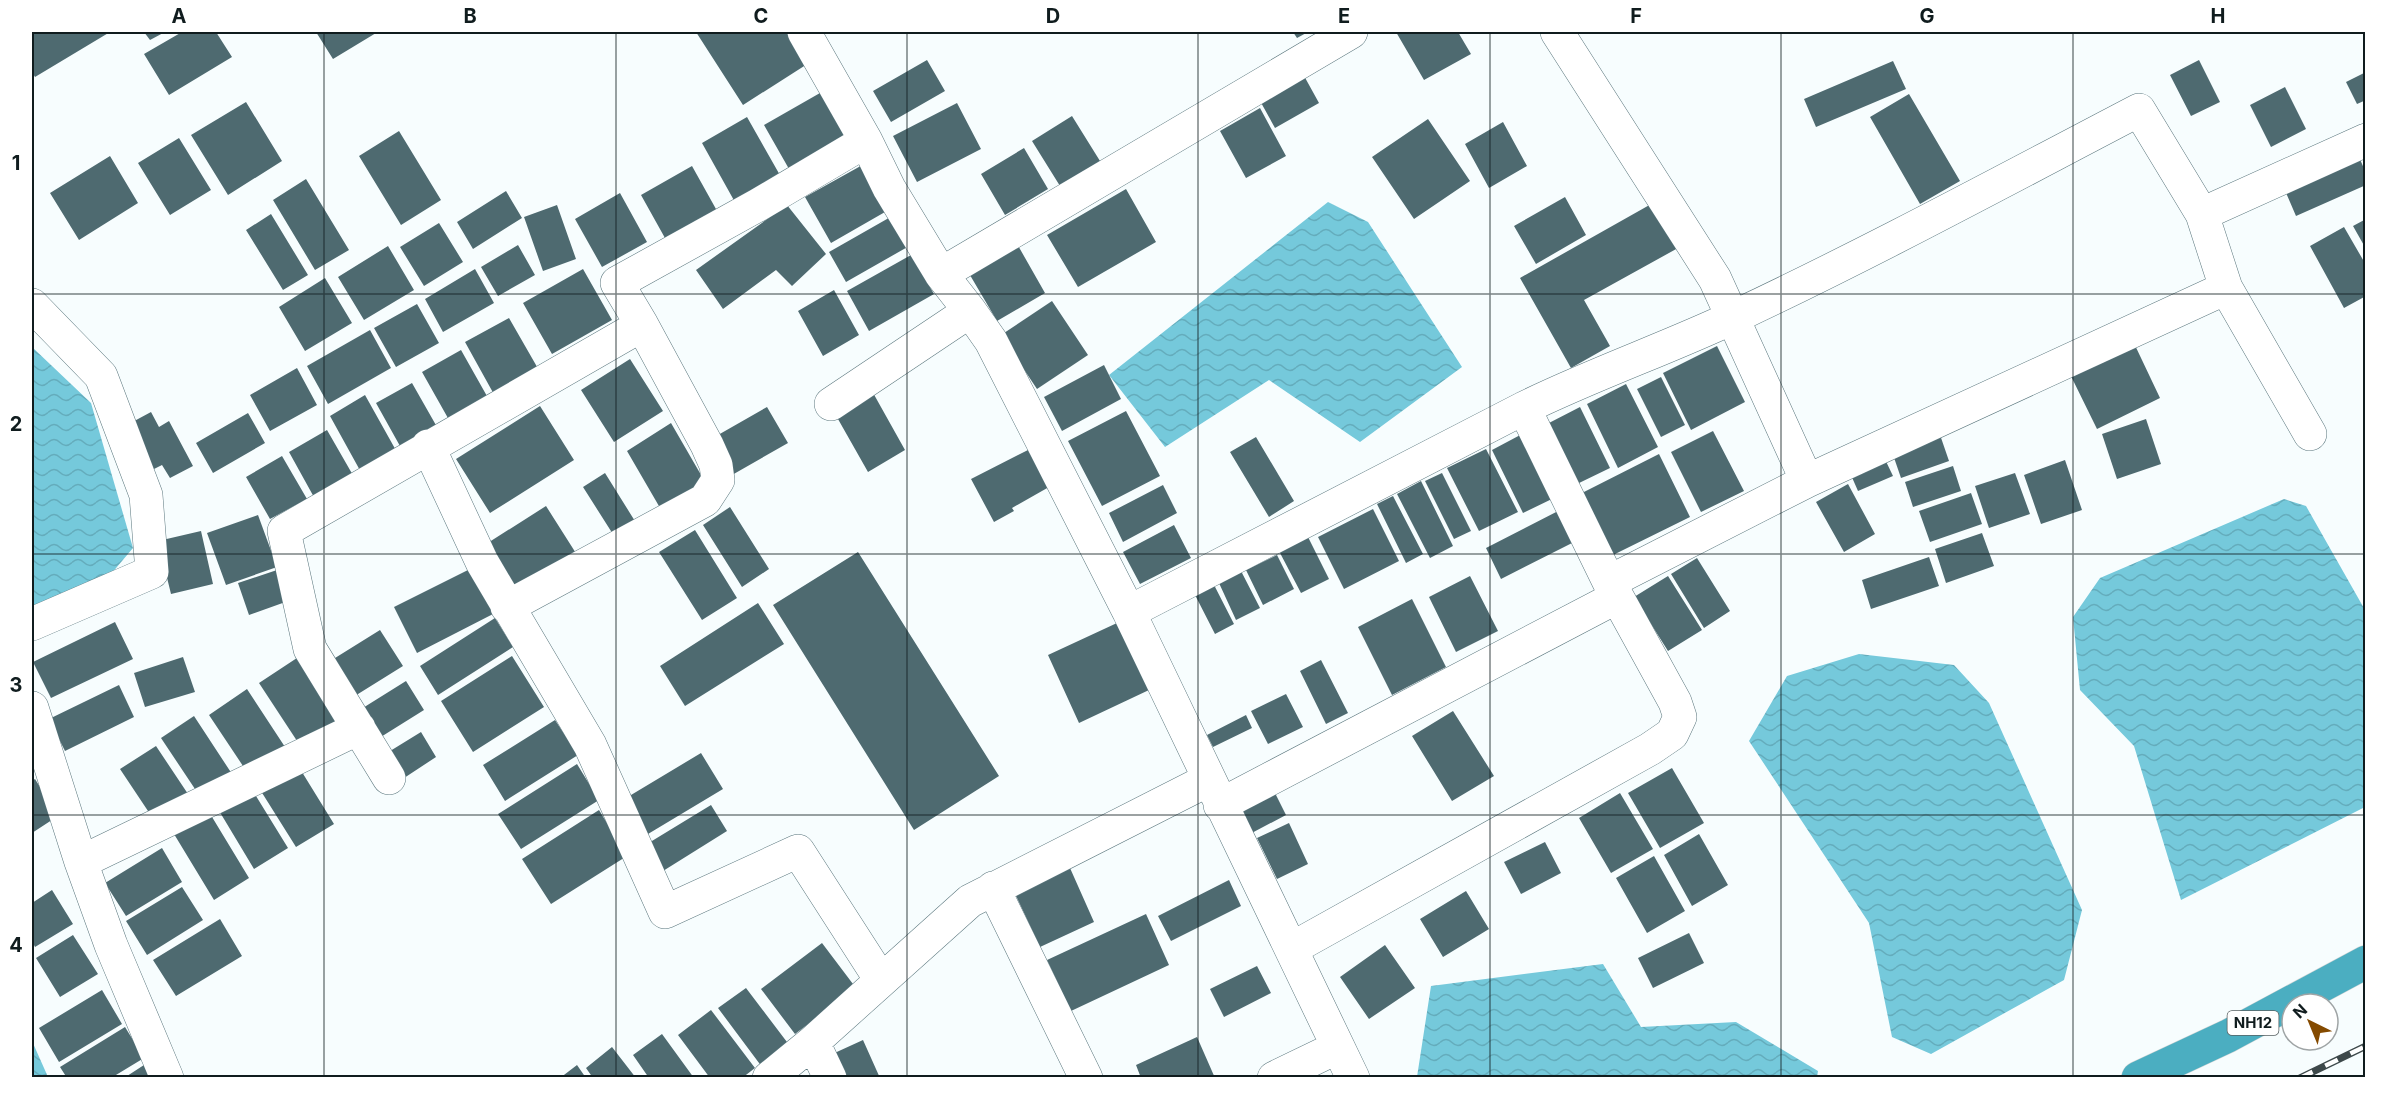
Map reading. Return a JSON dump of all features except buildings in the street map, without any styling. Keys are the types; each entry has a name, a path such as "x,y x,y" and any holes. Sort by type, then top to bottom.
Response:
{"highway":[{"name":"NH12","path":"2138,1077 2228,1036 2366,962"}],"street":[{"path":"804,32 866,141 889,188 941,274 991,341 1129,612 1353,1077"},
{"path":"941,274 1351,32"},
{"path":"1557,32 1715,279 1807,481"},
{"path":"1129,612 1524,408 1734,317 1882,244 2139,110 2202,214 2226,288 2310,434"},
{"path":"2202,214 2366,140"},
{"path":"507,607 705,500 718,480 716,465 707,445 617,283 758,205 866,141"},
{"path":"769,1077 813,1042 970,901 993,888 1214,792 1613,590 1807,481 2226,288"},
{"path":"32,305 101,376 146,495 152,572 32,624"},
{"path":"831,404 970,311"},
{"path":"389,778 310,649 284,531 428,446 642,325"},
{"path":"1291,950 1650,749 1672,734 1680,717 1675,702 1613,590 1524,408"},
{"path":"428,446 482,562 590,745 664,912 798,851 882,980"},
{"path":"32,708 81,862 111,945 167,1077"},
{"path":"81,862 359,728"},
{"path":"993,888 1086,1077"},
{"path":"813,1042 830,1077"},
{"path":"1274,1077 1338,1047"}],"water":[{"path":"1328,202 1368,222 1462,367 1360,442 1269,380 1165,447 1109,375"},
{"path":"32,347 91,403 133,548 111,574 32,609"},
{"path":"2284,499 2306,506 2365,610 2365,807 2181,900 2134,746 2080,690 2073,617 2100,578"},
{"path":"1859,654 1954,665 1989,703 2082,910 2064,980 1931,1054 1892,1037 1869,923 1749,741 1787,676"},
{"path":"1603,964 1641,1027 1736,1022 1818,1071 1817,1077 1417,1077 1431,986"},
{"path":"32,1041 48,1077 32,1077"}],"railway":[{"path":"2300,1078 2366,1046"}]}
